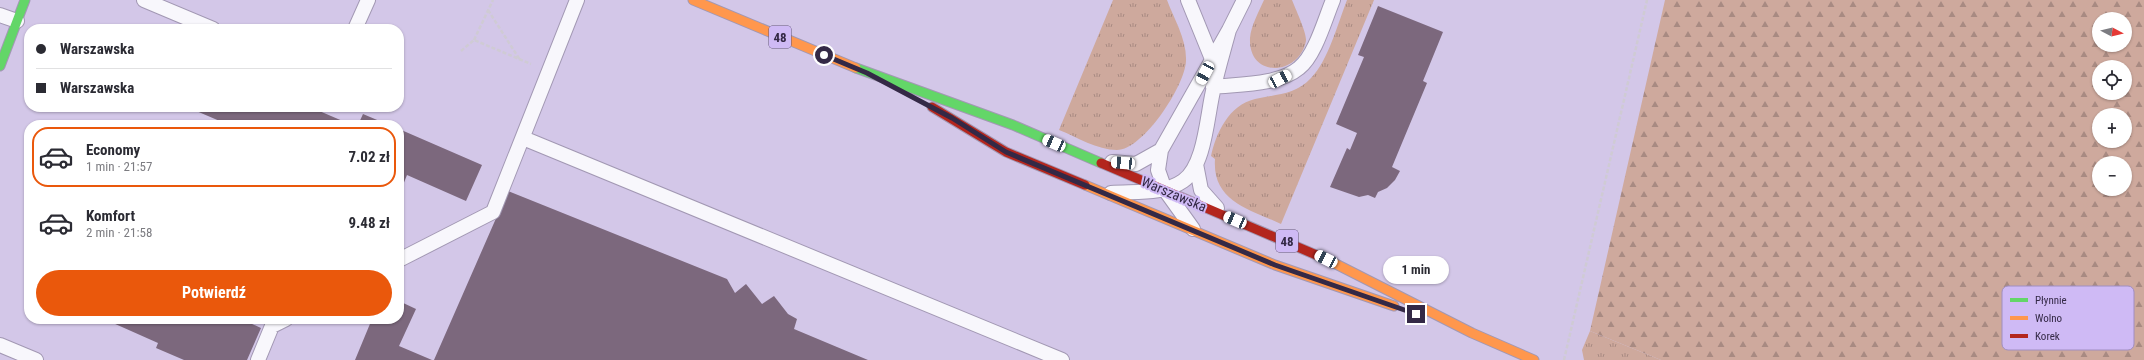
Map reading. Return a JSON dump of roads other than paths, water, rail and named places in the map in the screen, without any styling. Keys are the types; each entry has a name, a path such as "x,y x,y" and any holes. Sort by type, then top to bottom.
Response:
{"main road":[{"path":"0,66 25,0"},
{"name":"Warszawska","path":"693,0 867,73 1013,125 1312,252 1472,333 1534,360"},
{"name":"Warszawska","path":"867,73 952,118 1006,152 1102,194 1275,265 1472,333"}],"lane":[{"path":"144,0 201,24"},
{"path":"356,24 368,0"},
{"path":"404,257 493,212 577,0"},
{"path":"1188,0 1212,59"},
{"path":"1195,233 1165,190 1158,170 1161,150 1175,128 1244,0"},
{"path":"1213,87 1280,79 1300,68 1312,50 1333,0"},
{"path":"0,15 17,22"},
{"path":"1102,194 1165,190 1184,180 1196,164 1204,140 1213,87 1229,30"},
{"path":"523,138 1062,360"},
{"path":"1096,161 1136,164 1161,150"},
{"path":"1196,164 1201,190 1223,214"},
{"path":"258,360 272,326 276,324"},
{"path":"0,345 36,360"}]}
